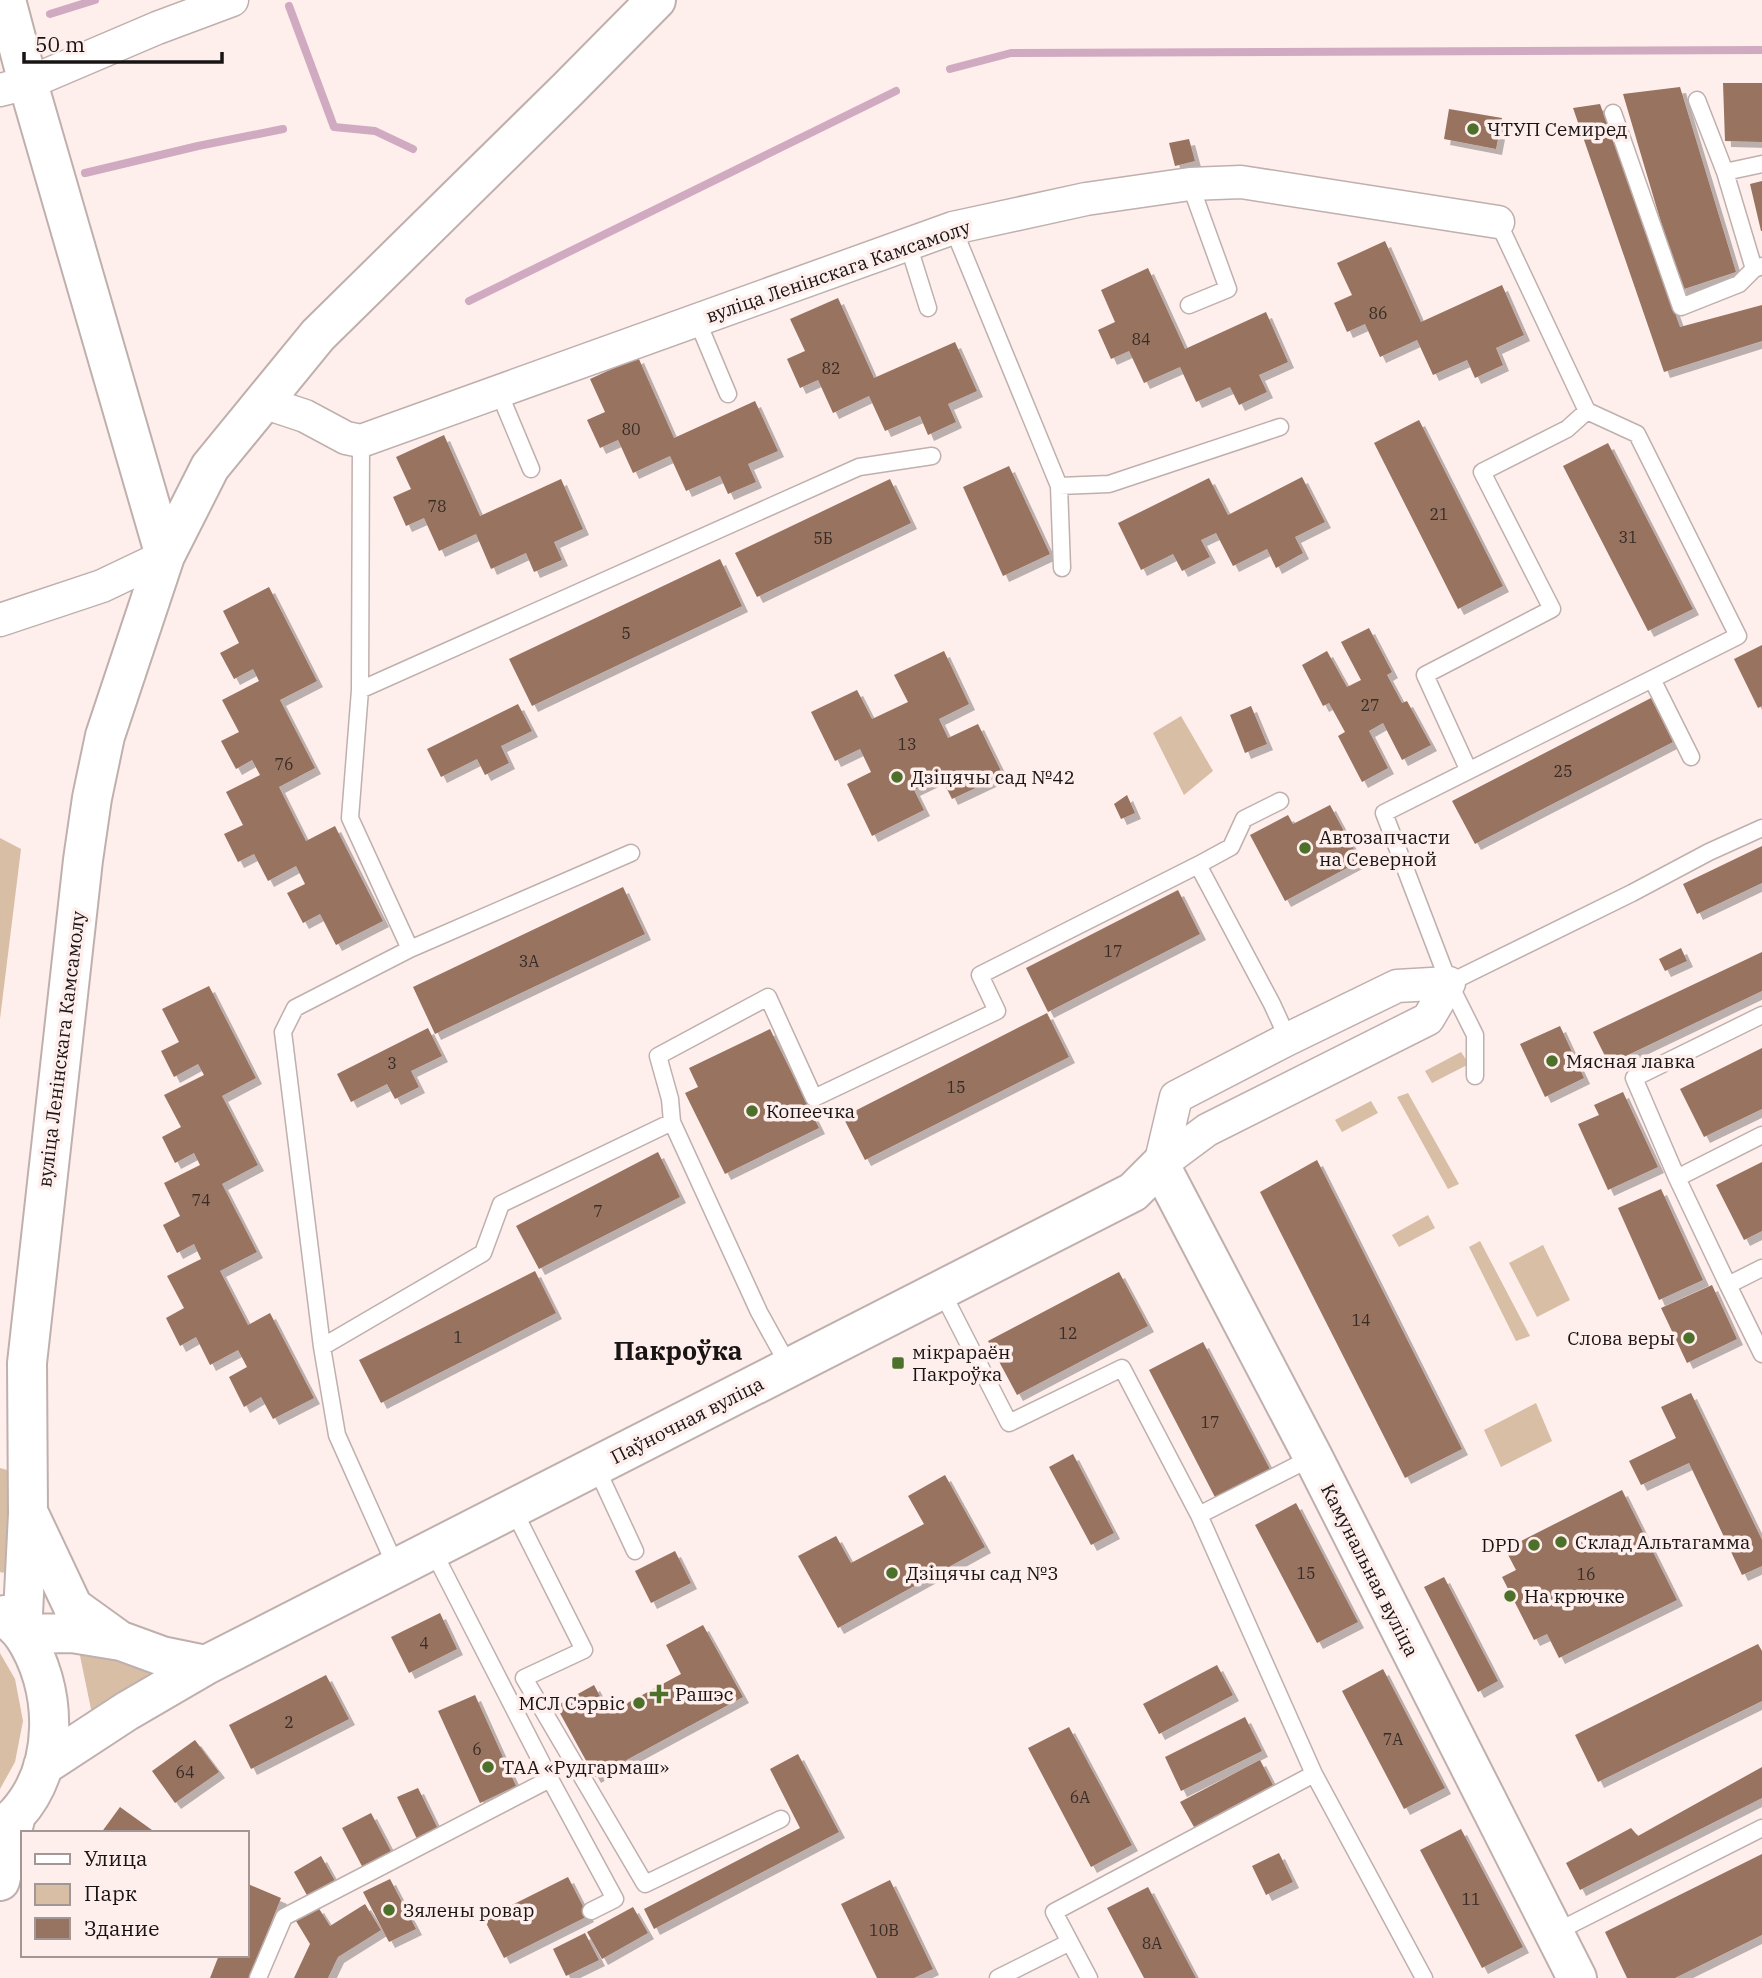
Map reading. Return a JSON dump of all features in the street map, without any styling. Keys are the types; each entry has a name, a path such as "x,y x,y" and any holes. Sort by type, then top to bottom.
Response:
{"main road":[{"path":"6,0 14,86 140,465 165,556"},
{"name":"вуліца Ленінскага Камсамолу","path":"27,1363 92,798 105,736 165,556 210,467 318,335 656,0"},
{"name":"Паўночная вуліца","path":"206,1665 1133,1192 1160,1165"},
{"name":"Камунальная вуліца","path":"1160,1165 1313,1457 1566,1962"},
{"path":"0,1419 27,1363"},
{"path":"0,1881 8,1822 32,1791 43,1766 50,1720 43,1675 11,1623 28,1514 27,1363"},
{"path":"28,1514 73,1607 121,1641"},
{"path":"11,1623 121,1641 162,1656 206,1665"},
{"path":"43,1766 127,1711 206,1665"}],"street":[{"path":"14,86 232,0"},
{"name":"вуліца Ленінскага Камсамолу","path":"361,441 953,228 1086,199 1190,184 1241,182 1498,222"},
{"path":"263,402 305,416 346,439 361,441"},
{"path":"0,620 102,586 165,556"},
{"path":"1160,1165 1175,1097 1397,986 1450,983"},
{"path":"1160,1165 1207,1130 1428,1018 1450,983"}],"lane":[{"path":"1613,113 1681,307 1739,284 1758,268 1697,100"},
{"path":"1725,172 1762,164"},
{"path":"1189,305 1228,289 1190,184"},
{"path":"1475,1076 1475,1035 1450,983 1384,813 1738,636 1637,434 1587,411 1498,222"},
{"path":"953,228 1059,486 1062,568"},
{"path":"908,244 928,308"},
{"path":"697,320 728,394"},
{"path":"498,390 531,469"},
{"path":"1468,769 1425,675 1552,609 1482,471 1567,429 1587,411"},
{"path":"1059,486 1109,484 1280,427"},
{"path":"361,441 360,690 350,818 410,949"},
{"path":"360,690 859,467 932,456"},
{"path":"1651,678 1691,757"},
{"path":"790,1368 759,1312 672,1122 670,1099 658,1056 768,997 814,1098 997,1011 980,975 1231,847 1244,820 1280,802"},
{"path":"1450,983 1762,828"},
{"path":"397,1569 337,1435 322,1347 283,1032 295,1007 410,949 631,853"},
{"path":"1198,865 1288,1039"},
{"path":"1762,1015 1634,1078 1677,1178 1762,1354"},
{"path":"322,1347 483,1253 501,1204 672,1122"},
{"path":"1677,1178 1762,1135"},
{"path":"1728,1285 1762,1268"},
{"path":"942,1290 1009,1423 1122,1368 1199,1515 1314,1774 1424,1978"},
{"path":"1199,1515 1313,1457"},
{"path":"596,1467 635,1551"},
{"path":"513,1509 584,1650 524,1678 645,1884 781,1819"},
{"path":"433,1551 615,1899 592,1911"},
{"path":"1089,1978 1054,1912 1314,1774"},
{"path":"258,1978 284,1917 373,1879 550,1779"},
{"path":"1566,1962 1762,1828"},
{"path":"998,1978 1070,1942"}],"green space":[{"path":"1181,716 1213,771 1184,795 1153,733"},
{"path":"0,838 21,849 0,1019"},
{"path":"1461,1052 1469,1064 1432,1083 1425,1071"},
{"path":"1408,1093 1459,1184 1448,1189 1397,1097"},
{"path":"1371,1101 1378,1113 1342,1132 1335,1120"},
{"path":"1428,1215 1435,1228 1399,1247 1392,1235"},
{"path":"1480,1241 1530,1336 1516,1341 1469,1247"},
{"path":"1543,1245 1570,1300 1537,1317 1509,1263"},
{"path":"1536,1403 1552,1441 1501,1467 1484,1430"},
{"path":"0,1468 7,1470 11,1478 12,1563 3,1573 0,1572"},
{"path":"78,1646 159,1674 92,1714"},
{"path":"0,1653 15,1679 23,1721 15,1762 0,1789"}],"building":[{"path":"1723,83 1762,83 1762,142 1725,141"},
{"path":"1680,87 1736,272 1681,290 1623,94"},
{"path":"1600,104 1680,327 1762,305 1762,341 1664,372 1573,108"},
{"name":"ЧТУП Семиред","path":"1449,109 1502,118 1496,149 1444,139"},
{"path":"1189,139 1195,161 1175,166 1169,143"},
{"path":"1762,181 1762,231 1761,231 1750,184"},
{"path":"1385,241 1421,322 1502,285 1524,335 1496,348 1503,365 1475,378 1467,360 1433,375 1417,340 1380,357 1365,324 1347,332 1334,303 1352,295 1337,263"},
{"path":"1148,268 1185,349 1266,312 1288,362 1259,375 1267,392 1239,405 1230,387 1196,402 1180,367 1144,383 1129,351 1111,359 1098,330 1115,322 1101,290"},
{"path":"838,298 874,378 955,342 977,391 948,404 956,422 928,435 920,416 885,431 869,396 833,413 818,380 800,388 787,359 805,351 790,319"},
{"path":"638,357 674,438 755,401 778,451 748,464 756,482 728,494 720,476 686,491 670,456 633,473 618,440 600,448 587,420 605,412 590,379"},
{"path":"1419,420 1503,586 1458,609 1374,443"},
{"path":"444,435 480,516 561,479 583,529 554,542 562,560 534,572 526,553 491,569 476,534 439,551 424,518 406,526 393,497 411,489 396,457"},
{"path":"1608,443 1693,609 1648,631 1563,466"},
{"path":"1009,466 1050,554 1003,576 963,487"},
{"path":"1302,477 1325,522 1295,537 1303,553 1276,568 1267,549 1233,566 1216,533 1201,540 1210,557 1182,571 1173,554 1141,570 1118,523 1209,478 1228,515"},
{"path":"890,479 911,523 757,597 735,553"},
{"path":"720,559 742,606 532,706 509,659"},
{"path":"269,587 317,681 280,700 315,768 279,787 306,841 335,826 383,921 336,945 320,914 303,923 287,893 305,884 296,866 268,881 254,854 238,862 224,834 243,825 226,792 260,775 252,760 236,769 221,741 239,732 222,700 259,681 253,669 234,679 220,653 239,643 223,611"},
{"path":"1369,628 1392,672 1387,675 1402,703 1407,701 1431,745 1402,760 1383,723 1369,731 1388,768 1362,782 1338,736 1345,732 1329,703 1323,706 1302,665 1327,651 1347,687 1361,680 1341,642"},
{"path":"1762,645 1762,706 1758,708 1734,659"},
{"path":"944,651 969,704 939,719 948,738 978,724 1003,775 952,799 941,777 914,790 924,810 872,836 847,784 871,772 860,749 835,761 811,712 857,690 872,719 908,702 894,675"},
{"path":"1651,698 1673,742 1475,844 1452,801"},
{"path":"518,704 532,731 501,746 509,763 485,775 477,759 441,777 427,749"},
{"path":"1251,706 1267,744 1245,753 1230,715"},
{"path":"1127,795 1135,813 1121,819 1114,804"},
{"name":"Автозапчасти на Северной","path":"1330,805 1360,861 1285,901 1250,835 1288,815 1293,824"},
{"path":"1762,846 1762,883 1697,914 1683,884"},
{"path":"623,887 645,934 435,1034 413,987"},
{"path":"1178,890 1200,934 1048,1012 1026,968"},
{"path":"1681,948 1687,961 1665,971 1659,959"},
{"path":"1762,952 1762,991 1609,1064 1593,1032"},
{"path":"209,986 256,1078 222,1096 258,1165 222,1184 257,1252 220,1271 248,1325 270,1313 314,1398 273,1419 261,1397 244,1407 229,1377 247,1367 238,1350 210,1365 196,1337 180,1346 166,1318 184,1308 167,1276 201,1259 194,1244 177,1253 163,1225 180,1216 164,1183 200,1165 194,1153 175,1163 162,1137 181,1127 164,1095 204,1075 198,1064 174,1077 161,1051 179,1042 162,1009"},
{"path":"1047,1013 1069,1057 865,1160 843,1117"},
{"name":"Мясная лавка","path":"1560,1026 1584,1078 1545,1097 1520,1044"},
{"path":"428,1028 442,1056 411,1071 419,1087 395,1099 387,1084 351,1102 337,1074"},
{"name":"Копеечка","path":"770,1029 819,1128 725,1174 685,1093 698,1087 689,1068"},
{"path":"1762,1048 1762,1109 1704,1137 1680,1089"},
{"path":"1623,1092 1658,1167 1608,1190 1578,1124 1599,1115 1594,1105"},
{"path":"658,1152 680,1197 539,1269 516,1226"},
{"path":"1317,1160 1462,1449 1405,1478 1260,1192"},
{"path":"1762,1162 1762,1231 1744,1240 1716,1185"},
{"path":"1661,1189 1703,1280 1659,1300 1618,1208"},
{"path":"535,1271 556,1313 381,1403 359,1360"},
{"path":"1119,1272 1148,1326 1017,1395 988,1341"},
{"path":"1712,1285 1737,1339 1687,1363 1661,1308"},
{"path":"1203,1342 1272,1473 1217,1501 1149,1370"},
{"path":"1691,1393 1762,1540 1762,1566 1742,1575 1689,1463 1641,1485 1629,1461 1676,1438 1661,1407"},
{"path":"1073,1454 1114,1533 1091,1545 1049,1467"},
{"path":"945,1475 985,1547 838,1628 798,1556 836,1536 851,1563 924,1524 908,1496"},
{"path":"1622,1490 1677,1600 1559,1658 1547,1634 1534,1640 1502,1577 1516,1570 1505,1549"},
{"path":"1296,1503 1358,1622 1317,1643 1255,1525"},
{"path":"675,1551 691,1583 651,1603 635,1571"},
{"path":"1444,1577 1498,1681 1478,1692 1424,1587"},
{"path":"440,1613 457,1649 409,1673 391,1637"},
{"path":"703,1625 743,1697 595,1777 556,1706 594,1685 609,1713 681,1674 666,1645"},
{"path":"1758,1644 1762,1651 1762,1701 1598,1782 1575,1735"},
{"path":"1217,1665 1233,1695 1159,1734 1143,1704"},
{"path":"1383,1669 1445,1788 1404,1809 1342,1691"},
{"path":"326,1675 349,1719 251,1769 229,1725"},
{"path":"475,1695 516,1786 480,1803 438,1711"},
{"path":"1245,1717 1262,1751 1181,1791 1165,1757"},
{"path":"1069,1727 1132,1845 1091,1867 1028,1748"},
{"path":"195,1740 219,1772 175,1803 152,1771"},
{"path":"798,1754 839,1832 654,1929 644,1909 800,1828 770,1769"},
{"path":"1260,1760 1273,1785 1194,1827 1180,1802"},
{"path":"1762,1767 1762,1798 1580,1890 1566,1863 1631,1828 1638,1836"},
{"path":"418,1788 438,1829 417,1839 397,1797"},
{"path":"120,1807 152,1830 151,1831 102,1831"},
{"path":"371,1813 393,1855 364,1870 342,1828"},
{"path":"1461,1829 1523,1947 1482,1968 1420,1850"},
{"path":"1279,1853 1293,1882 1266,1895 1252,1866"},
{"path":"1762,1854 1762,1935 1675,1978 1627,1978 1605,1932"},
{"path":"321,1856 335,1881 308,1897 294,1872"},
{"path":"568,1877 588,1916 504,1958 484,1919"},
{"name":"Зялены ровар","path":"390,1879 416,1929 389,1942 363,1892"},
{"path":"890,1880 933,1969 914,1978 877,1978 841,1904"},
{"path":"248,1884 281,1898 249,1978 210,1978 218,1957 248,1957"},
{"path":"1148,1887 1196,1978 1144,1978 1107,1908"},
{"path":"365,1904 381,1930 338,1957 328,1978 294,1978 310,1944 296,1921 318,1907 330,1926"},
{"path":"633,1907 648,1933 602,1959 587,1932"},
{"path":"585,1933 599,1960 566,1976 553,1949"}],"waterway":[{"path":"50,14 95,0"},
{"path":"289,6 334,127 375,131 413,149"},
{"path":"950,69 1011,53 1762,50"},
{"path":"469,301 896,91"},
{"path":"85,173 283,129"}],"place":[{"name":"ЧТУП Семиред","path":"1473,129"},
{"name":"Дзіцячы сад №42","path":"897,777"},
{"name":"Автозапчасти на Северной","path":"1305,848"},
{"name":"Мясная лавка","path":"1552,1061"},
{"name":"Копеечка","path":"752,1111"},
{"name":"Слова веры","path":"1689,1338"},
{"name":"мікрараён Пакроўка","path":"898,1363"},
{"name":"Склад Альтагамма","path":"1561,1542"},
{"name":"DPD","path":"1534,1545"},
{"name":"Дзіцячы сад №3","path":"892,1573"},
{"name":"На крючке","path":"1510,1596"},
{"name":"Рашэс","path":"659,1694"},
{"name":"МСЛ Сэрвіс","path":"639,1703"},
{"name":"ТАА «Рудгармаш»","path":"488,1767"},
{"name":"Зялены ровар","path":"389,1910"}],"district":[{"name":"Пакроўка","path":"678,1351"}]}
